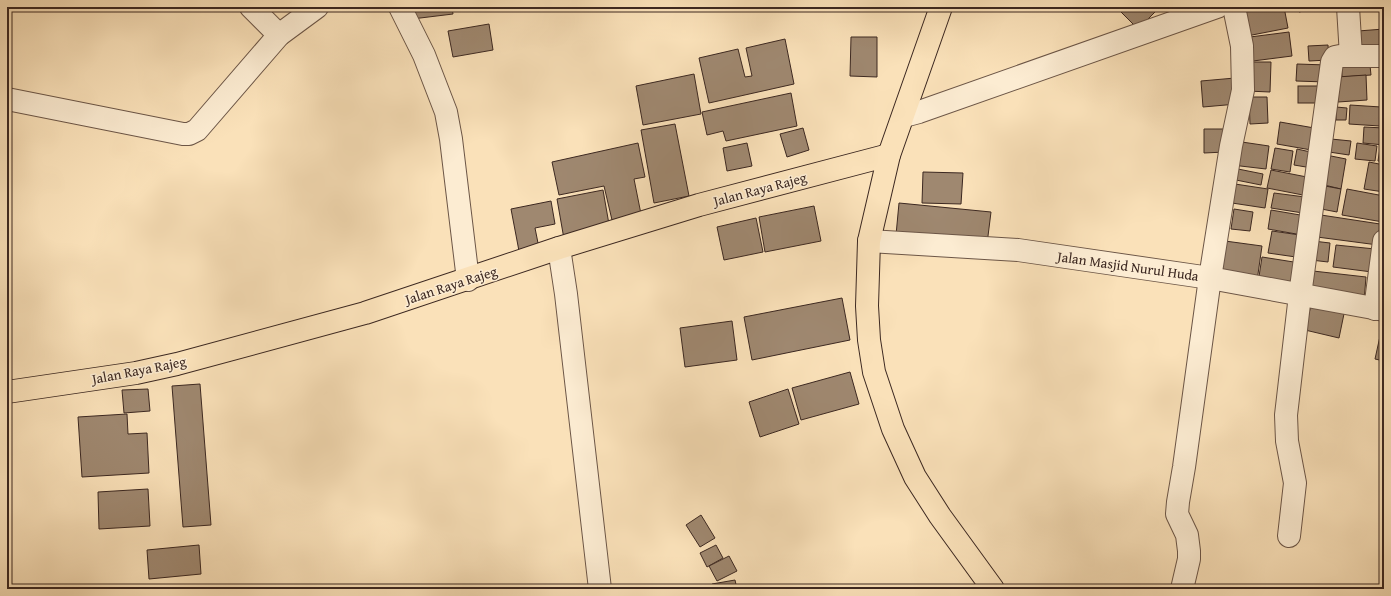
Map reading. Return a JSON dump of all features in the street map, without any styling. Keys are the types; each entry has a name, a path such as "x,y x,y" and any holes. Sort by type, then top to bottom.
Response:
{"main road":[{"path":"941,7 890,155 869,241 867,306 869,340 874,372 893,429 915,476 940,516 993,589"},
{"name":"Jalan Raya Rajeg","path":"7,392 136,373 177,364 365,313 468,280 558,248 699,205 890,155"}],"street":[{"path":"251,7 279,35"},
{"path":"7,99 189,134 197,130 279,35 317,7"},
{"path":"400,7 424,55 446,112 451,139 468,280"},
{"path":"904,116 1217,7"},
{"path":"1182,589 1190,551 1187,535 1177,514 1210,278 1231,146 1242,90 1242,46 1234,7"},
{"path":"1348,7 1351,56"},
{"path":"1289,536 1295,483 1287,441 1286,415 1300,295 1332,62 1335,57 1384,56"},
{"name":"Jalan Masjid Nurul Huda","path":"869,241 1018,250 1210,278 1379,310"},
{"path":"1379,310 1384,241"},
{"path":"558,248 566,294 600,589"}],"building":[{"path":"411,7 452,7 453,14 412,19"},
{"path":"1122,7 1160,7 1138,29 1119,10"},
{"path":"1262,7 1284,7 1288,28 1247,36 1242,11"},
{"path":"1298,7 1323,7 1299,12"},
{"path":"489,24 493,50 453,57 448,31"},
{"path":"1384,29 1384,52 1359,53 1358,31"},
{"path":"1289,32 1292,56 1253,61 1250,37"},
{"path":"851,37 877,37 877,77 850,76"},
{"path":"785,39 794,84 709,103 699,58 738,49 745,77 752,76 746,48"},
{"path":"1328,45 1329,60 1309,61 1308,46"},
{"path":"1369,56 1371,75 1342,77 1341,57"},
{"path":"1248,62 1271,62 1270,92 1247,91"},
{"path":"1297,64 1327,65 1326,82 1296,81"},
{"path":"694,74 701,114 643,125 636,86"},
{"path":"1366,75 1367,100 1338,102 1337,77"},
{"path":"1235,78 1237,104 1203,107 1201,81"},
{"path":"1298,86 1326,86 1326,103 1298,103"},
{"path":"791,93 797,126 726,141 723,131 707,135 702,112"},
{"path":"1249,97 1267,97 1268,123 1250,124"},
{"path":"1350,105 1381,107 1380,126 1349,124"},
{"path":"1336,107 1347,108 1346,120 1336,120"},
{"path":"1280,122 1320,129 1317,151 1277,144"},
{"path":"675,124 689,196 654,203 641,130"},
{"path":"1364,127 1384,128 1384,145 1363,143"},
{"path":"803,128 809,150 787,157 780,134"},
{"path":"1204,129 1224,129 1225,152 1204,153"},
{"path":"1331,139 1351,141 1349,155 1329,152"},
{"path":"1235,141 1269,146 1266,169 1232,165"},
{"path":"638,143 645,177 634,179 641,214 612,220 604,186 559,195 552,162"},
{"path":"747,143 752,166 727,171 723,148"},
{"path":"1357,143 1377,146 1375,161 1355,159"},
{"path":"1275,148 1293,151 1290,172 1271,169"},
{"path":"1380,148 1384,148 1384,162 1378,161"},
{"path":"1297,149 1315,153 1312,168 1294,165"},
{"path":"1326,155 1346,159 1341,189 1320,184"},
{"path":"1369,162 1384,165 1384,192 1364,189"},
{"path":"1233,168 1263,174 1261,185 1231,179"},
{"path":"1271,170 1312,178 1308,196 1267,188"},
{"path":"923,172 963,173 961,204 922,203"},
{"path":"1235,184 1268,189 1265,208 1232,203"},
{"path":"1320,185 1341,189 1337,212 1316,208"},
{"path":"1347,189 1384,196 1383,222 1342,215"},
{"path":"603,190 610,230 564,239 557,199"},
{"path":"1274,193 1305,197 1303,213 1271,208"},
{"path":"551,201 555,224 535,228 539,248 519,251 511,209"},
{"path":"899,203 991,212 987,244 896,235"},
{"path":"814,206 821,241 765,252 759,217"},
{"path":"1234,209 1253,212 1250,231 1231,229"},
{"path":"1271,210 1306,216 1302,235 1268,229"},
{"path":"1321,215 1380,224 1378,245 1317,237"},
{"path":"756,218 763,252 724,260 717,227"},
{"path":"1272,231 1307,236 1303,258 1268,253"},
{"path":"1225,241 1262,246 1257,281 1220,275"},
{"path":"1313,241 1330,243 1328,262 1311,260"},
{"path":"1336,245 1375,249 1372,272 1333,267"},
{"path":"1262,257 1300,263 1296,289 1258,283"},
{"path":"1313,271 1366,277 1364,301 1310,294"},
{"path":"842,298 850,340 752,360 744,317"},
{"path":"1312,301 1345,309 1339,338 1305,330"},
{"path":"1384,318 1384,361 1375,359"},
{"path":"732,321 737,360 685,367 680,328"},
{"path":"850,372 859,404 801,420 792,388"},
{"path":"200,384 211,525 183,527 172,386"},
{"path":"148,389 150,411 124,413 122,390"},
{"path":"788,389 799,424 760,437 749,402"},
{"path":"127,414 128,434 147,433 149,473 82,477 78,417"},
{"path":"148,489 150,526 99,529 98,492"},
{"path":"701,515 715,538 700,547 686,525"},
{"path":"199,545 201,574 149,579 147,550"},
{"path":"716,545 723,558 707,567 700,553"},
{"path":"729,556 737,571 717,581 709,566"},
{"path":"735,580 737,589 713,589 712,584"}]}
